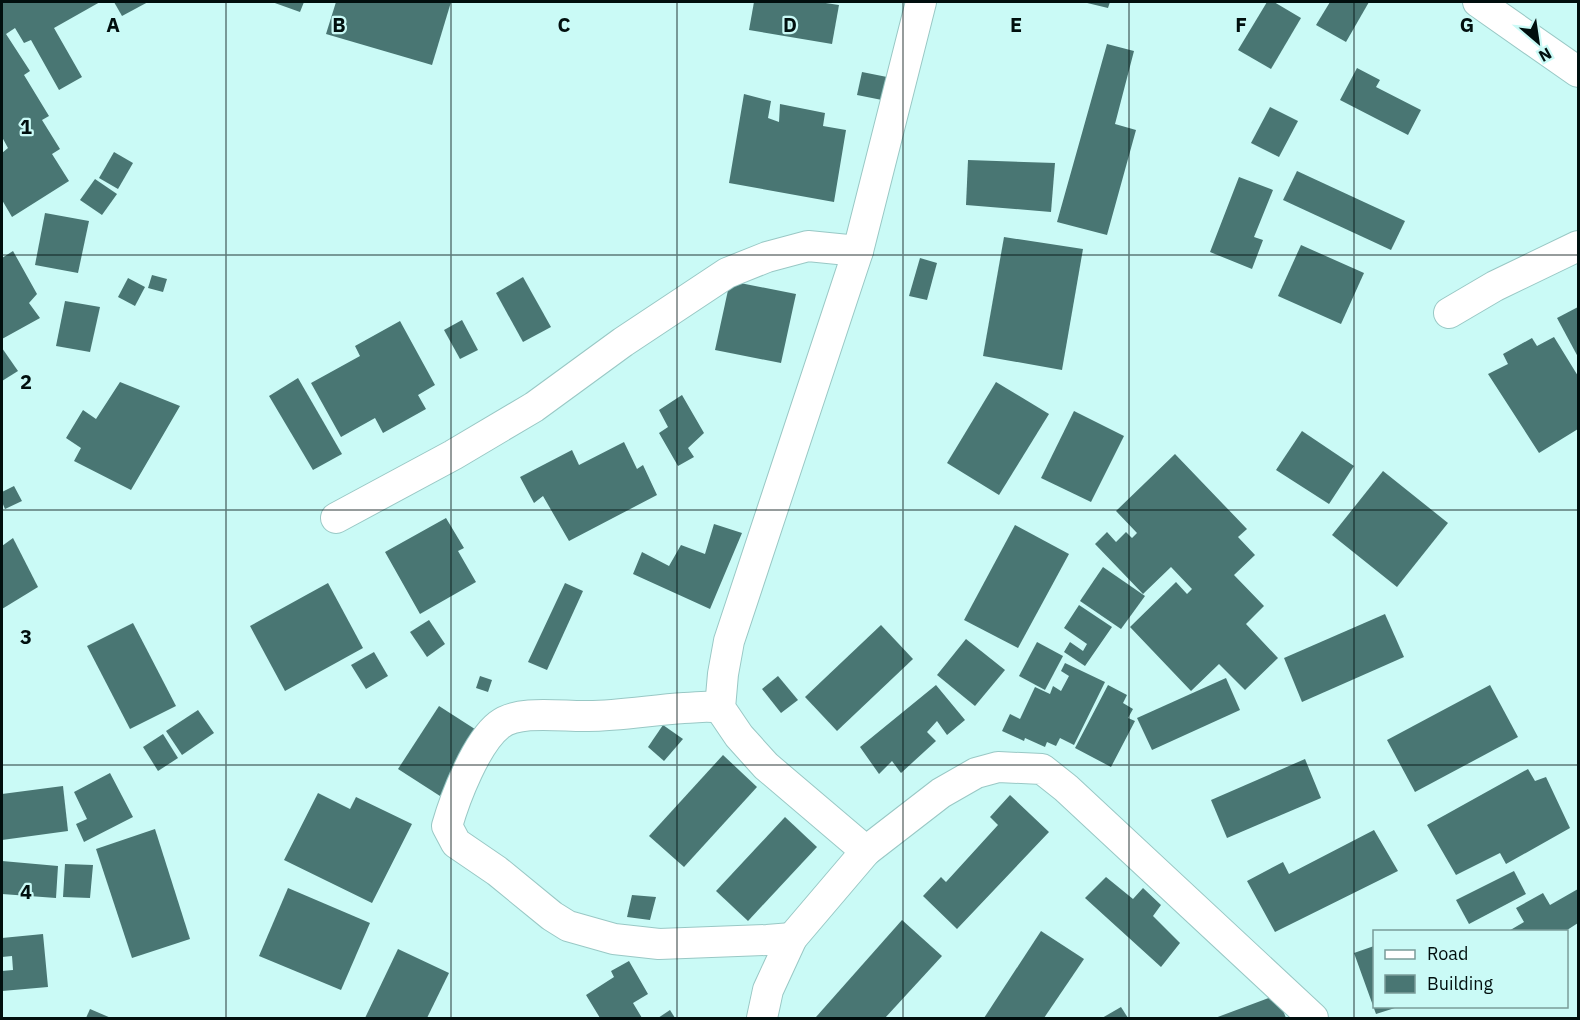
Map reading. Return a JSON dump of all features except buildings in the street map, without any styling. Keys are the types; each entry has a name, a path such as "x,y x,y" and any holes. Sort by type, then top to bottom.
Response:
{"street":[{"path":"867,851 766,766 739,736 720,708 729,641 858,251 921,2"},
{"path":"1478,2 1578,72"},
{"path":"336,518 453,455 534,407 623,342 727,273 767,257 808,246 858,251"},
{"path":"1449,313 1495,286 1578,246"},
{"path":"720,708 706,705 619,715 524,715 499,724 487,739 469,770 455,800 447,826 456,843 497,871 552,916 568,926 614,939 659,944 792,938"},
{"path":"762,1018 768,990 792,938 867,851 941,792 976,773 998,767 1042,770 1066,788 1313,1018"}]}
